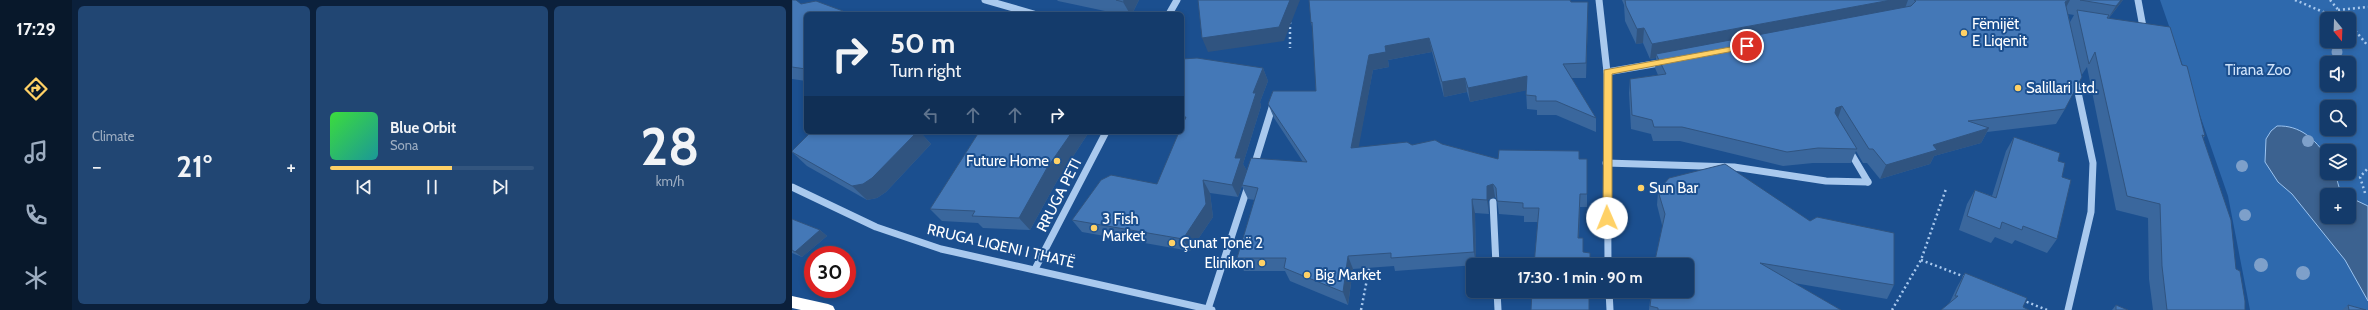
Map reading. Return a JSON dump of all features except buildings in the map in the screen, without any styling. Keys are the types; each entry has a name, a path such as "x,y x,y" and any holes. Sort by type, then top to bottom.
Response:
{"highway":[{"path":"792,302 828,310"}],"street":[{"path":"985,0 1027,12"},
{"path":"1170,12 1177,0"},
{"path":"1599,0 1607,72 1606,163 1608,258"},
{"path":"2131,29 2143,27 2138,0"},
{"path":"1607,72 1669,61"},
{"path":"2068,310 2091,212 2093,163 2074,72"},
{"path":"1210,310 1274,99"},
{"name":"RRUGA PETI","path":"1034,269 1105,134"},
{"path":"1606,163 1734,167 1826,181 1868,182 1846,144"},
{"name":"RRUGA LIQENI I THATË","path":"792,187 876,227 941,249 1210,310"},
{"path":"1492,202 1496,258"},
{"path":"1497,298 1498,310"},
{"path":"1609,298 1610,310"}],"path":[{"path":"2295,0 2324,12"},
{"path":"2330,0 2338,10 2368,7"},
{"path":"1290,15 1290,48"},
{"path":"2356,31 2368,46"},
{"path":"2365,193 2360,177 2368,168"},
{"path":"1892,310 1921,260 1946,189"},
{"path":"1361,310 1370,258"},
{"path":"1921,260 1973,280"},
{"path":"2017,298 2047,310"}],"green space":[{"name":"Tirana Zoo","path":"2160,0 2368,0 2368,310 2250,310 2228,196"}],"shaded area":[{"path":"2277,126 2285,126 2306,134 2320,148 2320,180 2337,180 2340,188 2320,188 2320,224 2356,224 2356,200 2368,206 2368,301 2345,260 2292,194 2278,182 2265,162 2266,139 2271,131"}],"place":[{"name":"Fëmijët E Liqenit","path":"1964,33"},
{"name":"Salillari Ltd.","path":"2018,88"},
{"name":"Future Home","path":"1057,161"},
{"name":"Sun Bar","path":"1641,188"},
{"name":"3 Fish Market","path":"1094,228"},
{"name":"Çunat Tonë 2","path":"1172,243"},
{"name":"Elinikon","path":"1262,263"},
{"name":"Big Market","path":"1307,275"}],"route":[{"path":"1607,218 1607,72 1747,46"}]}
